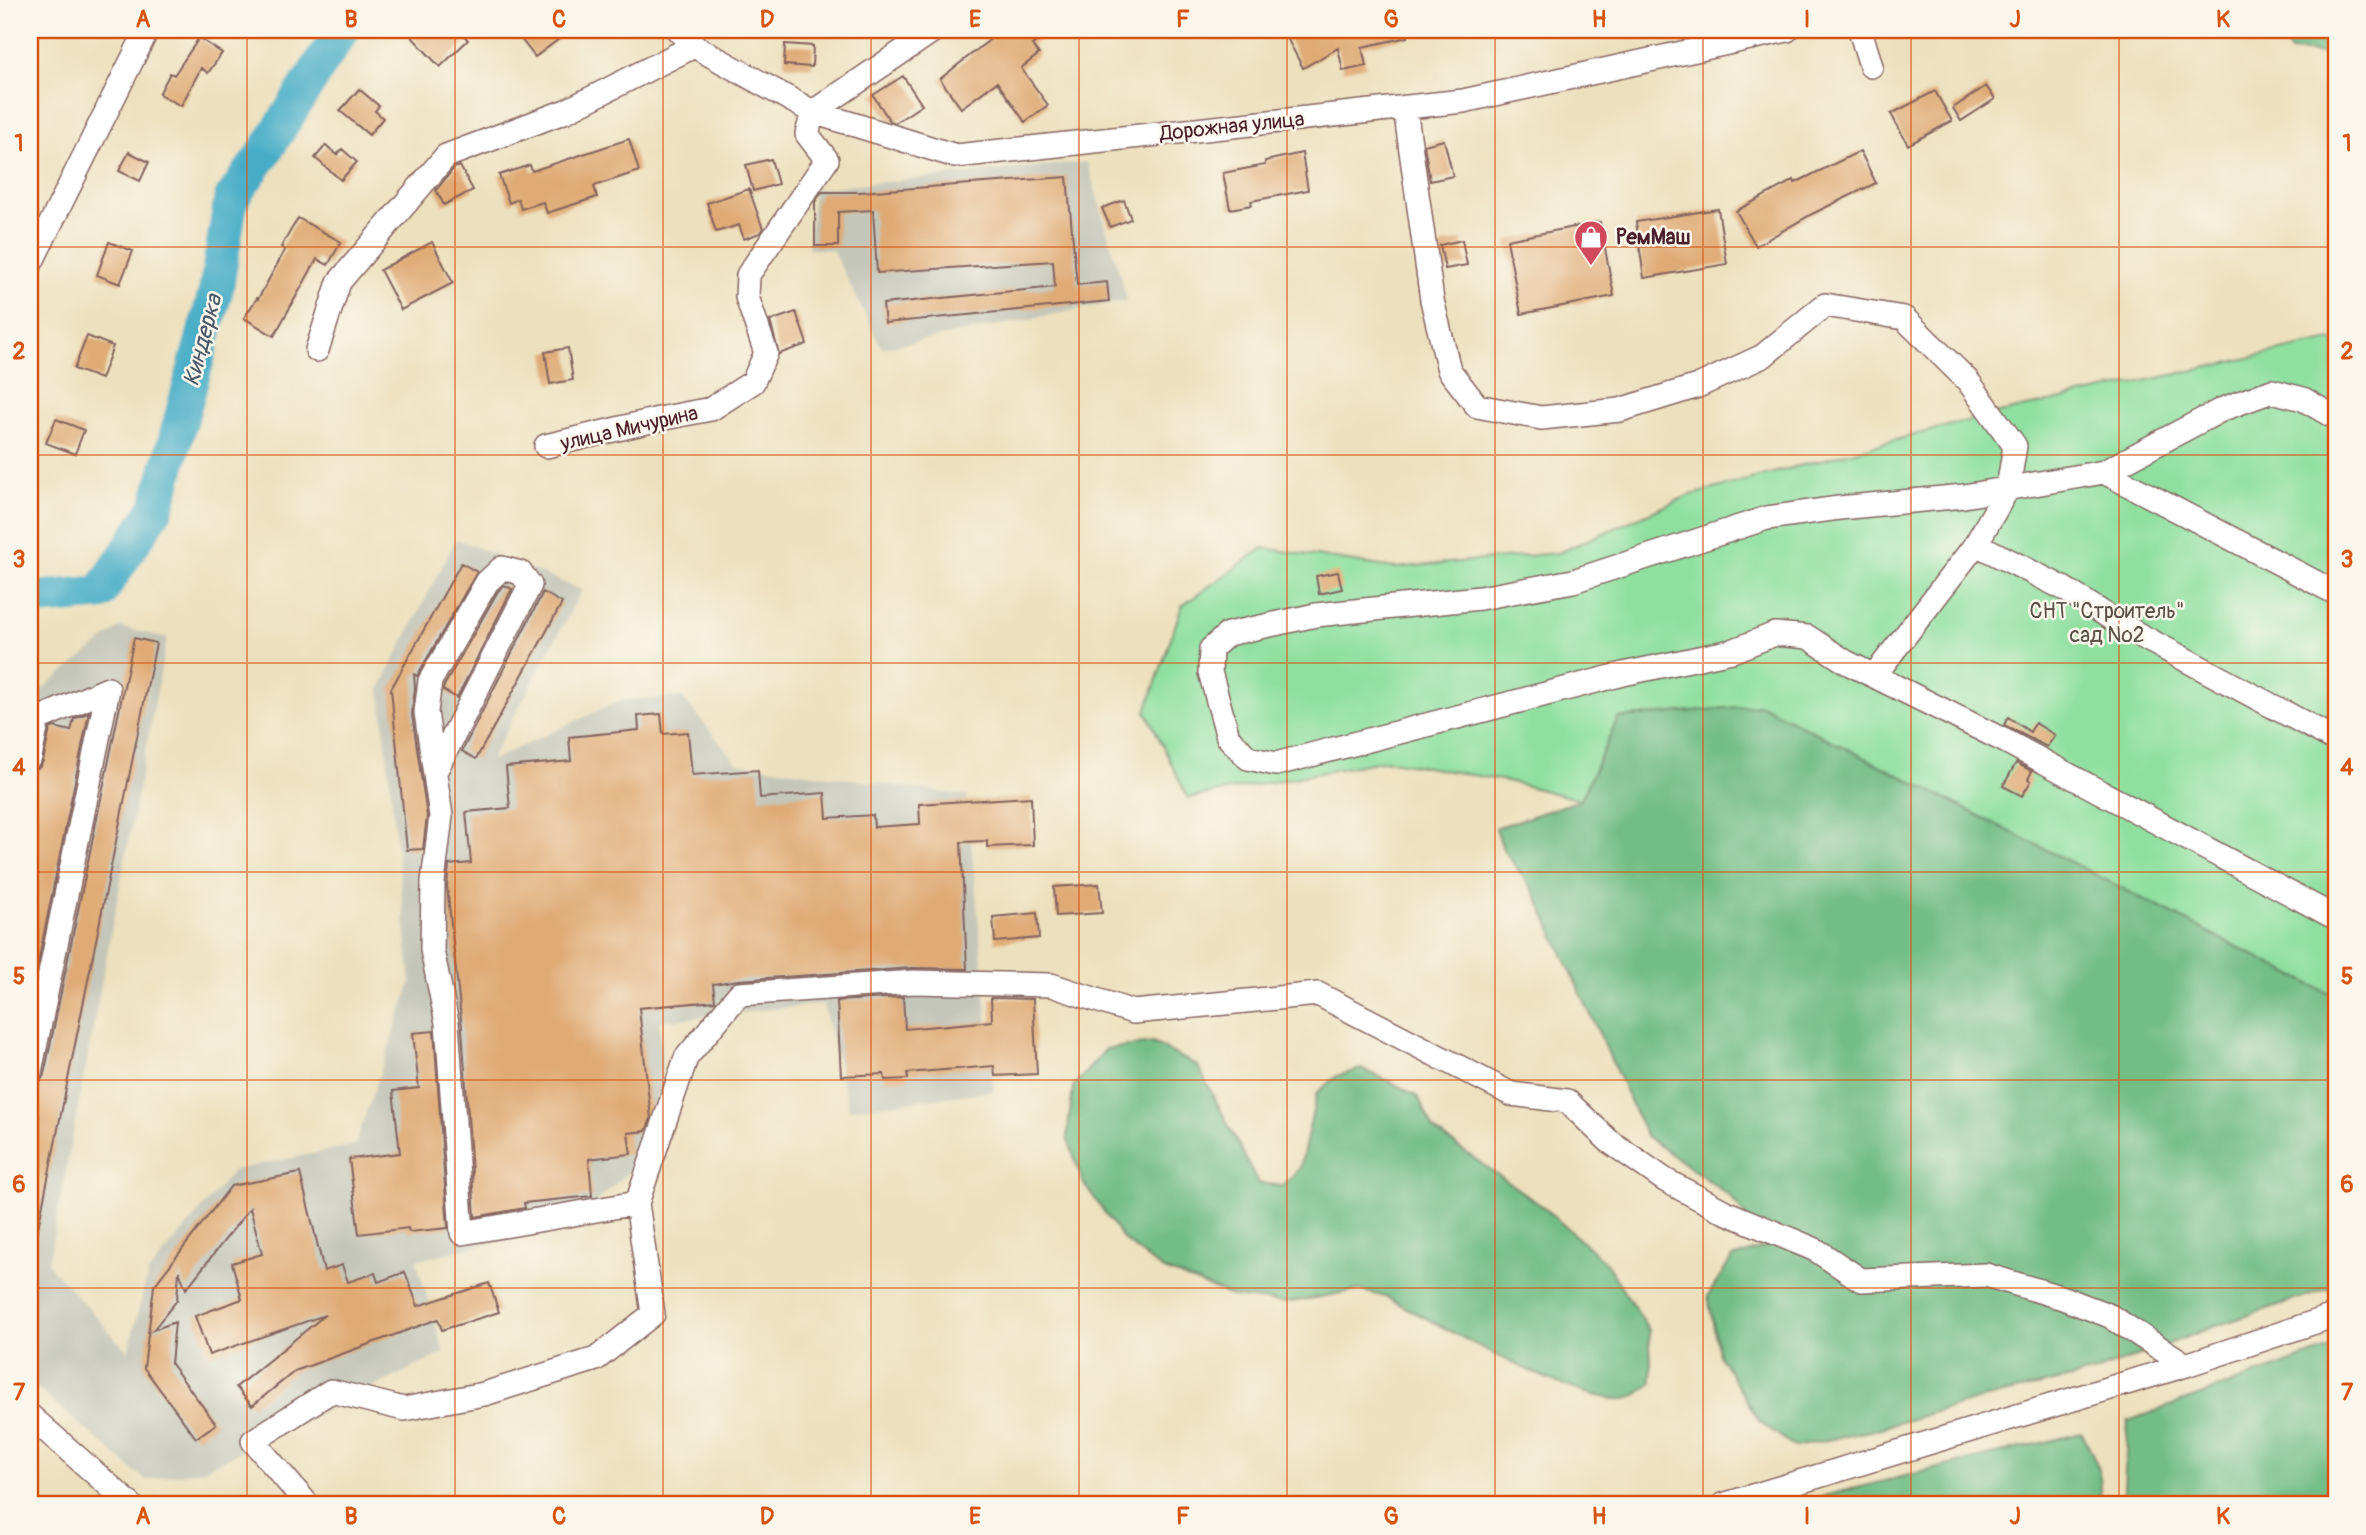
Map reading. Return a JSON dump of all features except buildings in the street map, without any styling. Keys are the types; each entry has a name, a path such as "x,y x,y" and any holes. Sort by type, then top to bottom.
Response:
{"street":[{"path":"30,265 147,30"},
{"name":"Дорожная улица","path":"678,30 694,47 813,112 957,156 1463,101 1787,30"},
{"path":"813,112 934,30"},
{"path":"1860,30 1871,66"},
{"path":"317,350 339,282 446,156 566,111 694,47"},
{"path":"1405,108 1432,300 1448,370 1477,406 1541,418 1620,410 1698,386 1763,356 1825,305 1904,318 1968,381 2015,446 2008,488 1976,544 1874,676"},
{"name":"улица Мичурина","path":"546,446 711,409 753,382 766,353 747,297 748,275 827,160 807,134 813,112"},
{"path":"2336,418 2303,399 2272,391 2223,410 2104,472 1964,496 1767,518 1573,581 1480,598 1316,615 1240,631 1228,634 1211,649 1210,672 1228,737 1248,758 1276,764 1623,674 1732,651 1775,634 1808,637 1846,662 2020,749 2336,918"},
{"path":"2104,472 2336,593"},
{"path":"1976,544 2063,588 2130,630 2336,740"},
{"path":"435,772 530,584 521,573 502,568 487,582 430,681 426,712 441,816 433,882 432,950 447,1023 462,1233 637,1203"},
{"path":"30,757 38,719 108,689 30,1072"},
{"path":"308,1505 253,1441 331,1391 404,1409 484,1394 596,1359 653,1314 637,1203 685,1058 738,994 914,982 1051,985 1133,1012 1318,994 1511,1094 1567,1101 1609,1141 1665,1180 1725,1212 1816,1251 1861,1280 1986,1275 2063,1298 2110,1316 2186,1365"},
{"path":"1723,1505 2186,1365 2336,1315"},
{"path":"30,1416 131,1505"}],"shaded area":[{"path":"1087,162 1127,300 882,348 832,250 808,249 814,189"},
{"path":"456,539 582,590 490,761 621,700 682,697 737,763 967,796 994,1091 849,1109 823,1004 659,1021 667,1135 572,1225 416,1260 444,1353 202,1470 145,1480 30,1382 30,699 120,627 167,638 48,1264 128,1352 148,1273 234,1170 355,1145 411,983 380,688"}],"green space":[{"path":"2281,30 2336,30 2336,54 2290,51"},
{"name":"СНТ \"Строитель\" сад №2","path":"2331,340 2336,343 2336,997 1761,705 1618,718 1581,800 1507,781 1386,760 1188,798 1146,711 1182,606 1263,548 1394,568 1558,553 1688,496 1981,417"},
{"path":"1761,705 2336,997 2336,1286 2210,1328 2092,1373 1973,1401 1874,1430 1795,1447 1760,1422 1719,1355 1708,1296 1732,1258 1768,1246 1730,1196 1646,1136 1535,893 1503,849 1496,828 1581,800 1618,718"},
{"path":"1153,1043 1198,1066 1258,1183 1283,1186 1300,1168 1317,1093 1337,1076 1361,1069 1418,1097 1434,1130 1542,1206 1606,1263 1649,1330 1652,1383 1630,1398 1608,1398 1579,1391 1545,1378 1386,1297 1359,1290 1286,1303 1234,1297 1162,1269 1124,1240 1083,1182 1067,1137 1073,1087 1106,1049"},
{"path":"2336,1346 2336,1505 2123,1505 2128,1421"},
{"path":"2082,1433 2095,1459 2100,1477 2098,1505 1786,1505"}],"waterway":[{"name":"Киндерка","path":"30,599 100,593 157,507 216,290 231,199 264,153 342,30"}],"place":[{"name":"РемМаш","path":"1591,267"}]}
